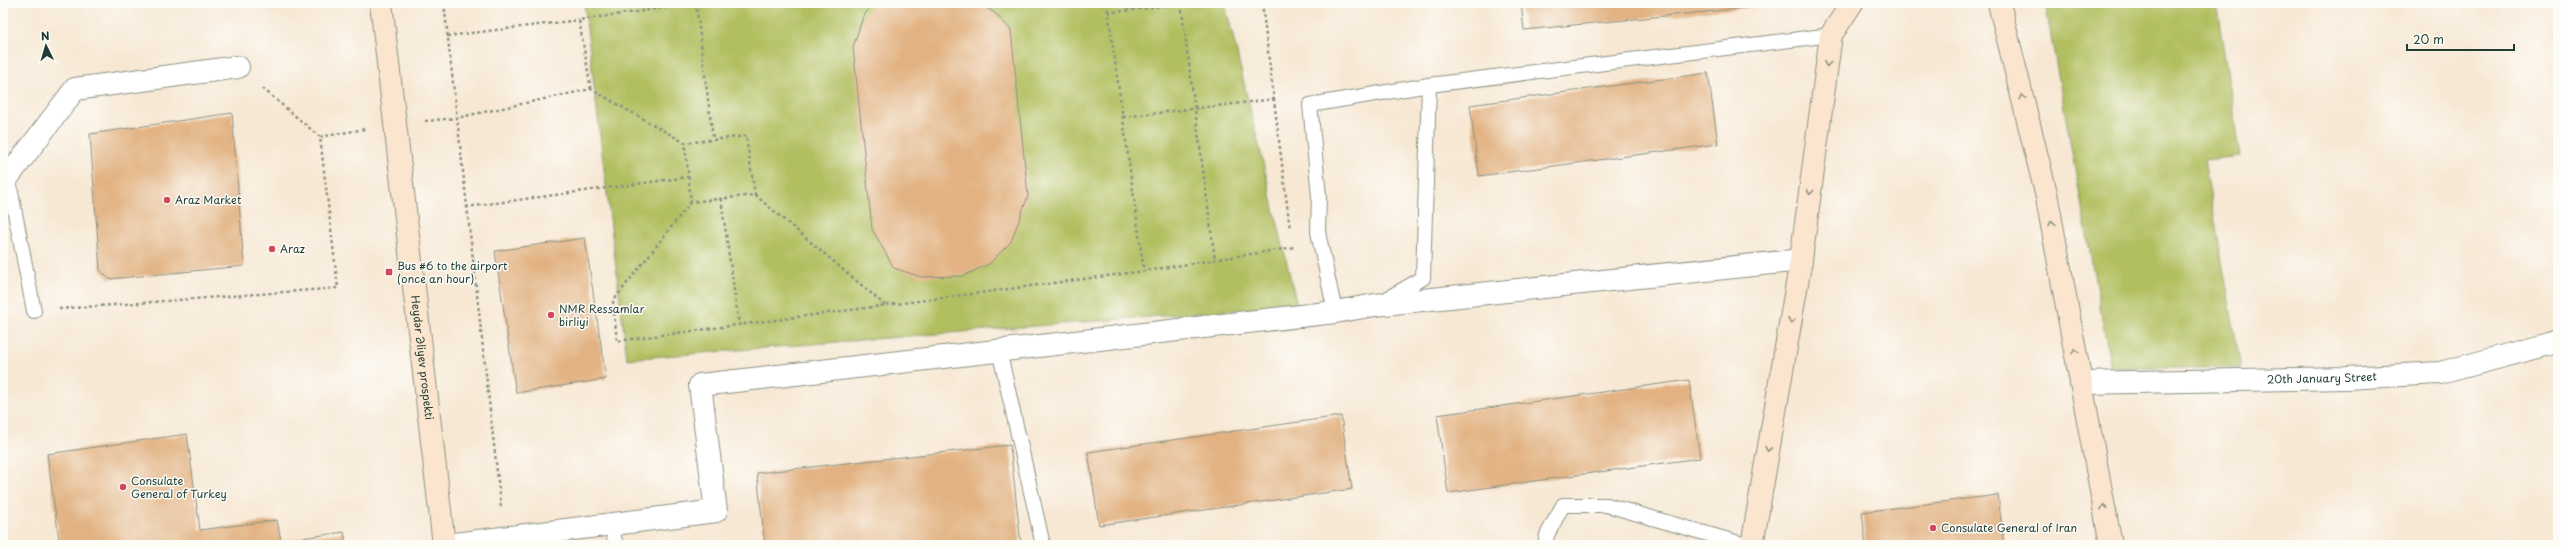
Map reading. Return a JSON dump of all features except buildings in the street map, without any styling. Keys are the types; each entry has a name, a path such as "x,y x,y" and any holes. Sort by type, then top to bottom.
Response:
{"main road":[{"name":"Heydər Əliyev prospekti","path":"380,3 445,545"},
{"path":"1752,545 1801,260 1831,35 1852,3"},
{"path":"1999,3 2046,193 2111,545"}],"street":[{"path":"6,177 75,88 238,67"},
{"path":"445,545 504,538 614,535 716,511 700,385 1335,312 1375,305 1801,260"},
{"name":"20th January Street","path":"2081,383 2346,378 2440,373 2549,344 2558,340"}],"lane":[{"path":"1335,312 1318,232 1319,196 1310,105 1429,85 1831,35"},
{"path":"1375,305 1423,278 1429,85"},
{"path":"6,177 34,311"},
{"path":"999,350 1044,545"},
{"path":"1545,545 1547,534 1563,505 1607,506 1746,545"}],"path":[{"path":"444,3 504,538"},
{"path":"447,36 579,20 697,3 713,139"},
{"path":"1107,3 1144,271"},
{"path":"1108,13 1186,3"},
{"path":"1262,3 1291,232"},
{"path":"1181,4 1215,260"},
{"path":"579,20 591,89"},
{"path":"34,311 338,288 320,137 238,67"},
{"path":"320,137 394,124 456,118 591,89 685,143 746,136 755,195 885,305"},
{"path":"1123,117 1275,98"},
{"path":"685,143 691,202 613,301 617,341 1144,271 1215,260 1292,248 1318,232"},
{"path":"466,207 688,177"},
{"path":"691,202 755,195"},
{"path":"720,199 739,325"},
{"path":"1292,240 1292,248"}],"green space":[{"path":"584,3 1225,3 1297,305 627,359"},
{"path":"2045,3 2216,3 2241,156 2204,160 2241,368 2111,368"}],"place":[{"name":"Araz Market","path":"167,200"},
{"name":"Araz","path":"272,249"},
{"name":"Bus #6 to the airport (once an hour)","path":"389,272"},
{"name":"NMR Ressamlar birliyi","path":"551,315"},
{"name":"Consulate General of Turkey","path":"123,487"},
{"name":"Consulate General of Iran","path":"1933,528"}]}
